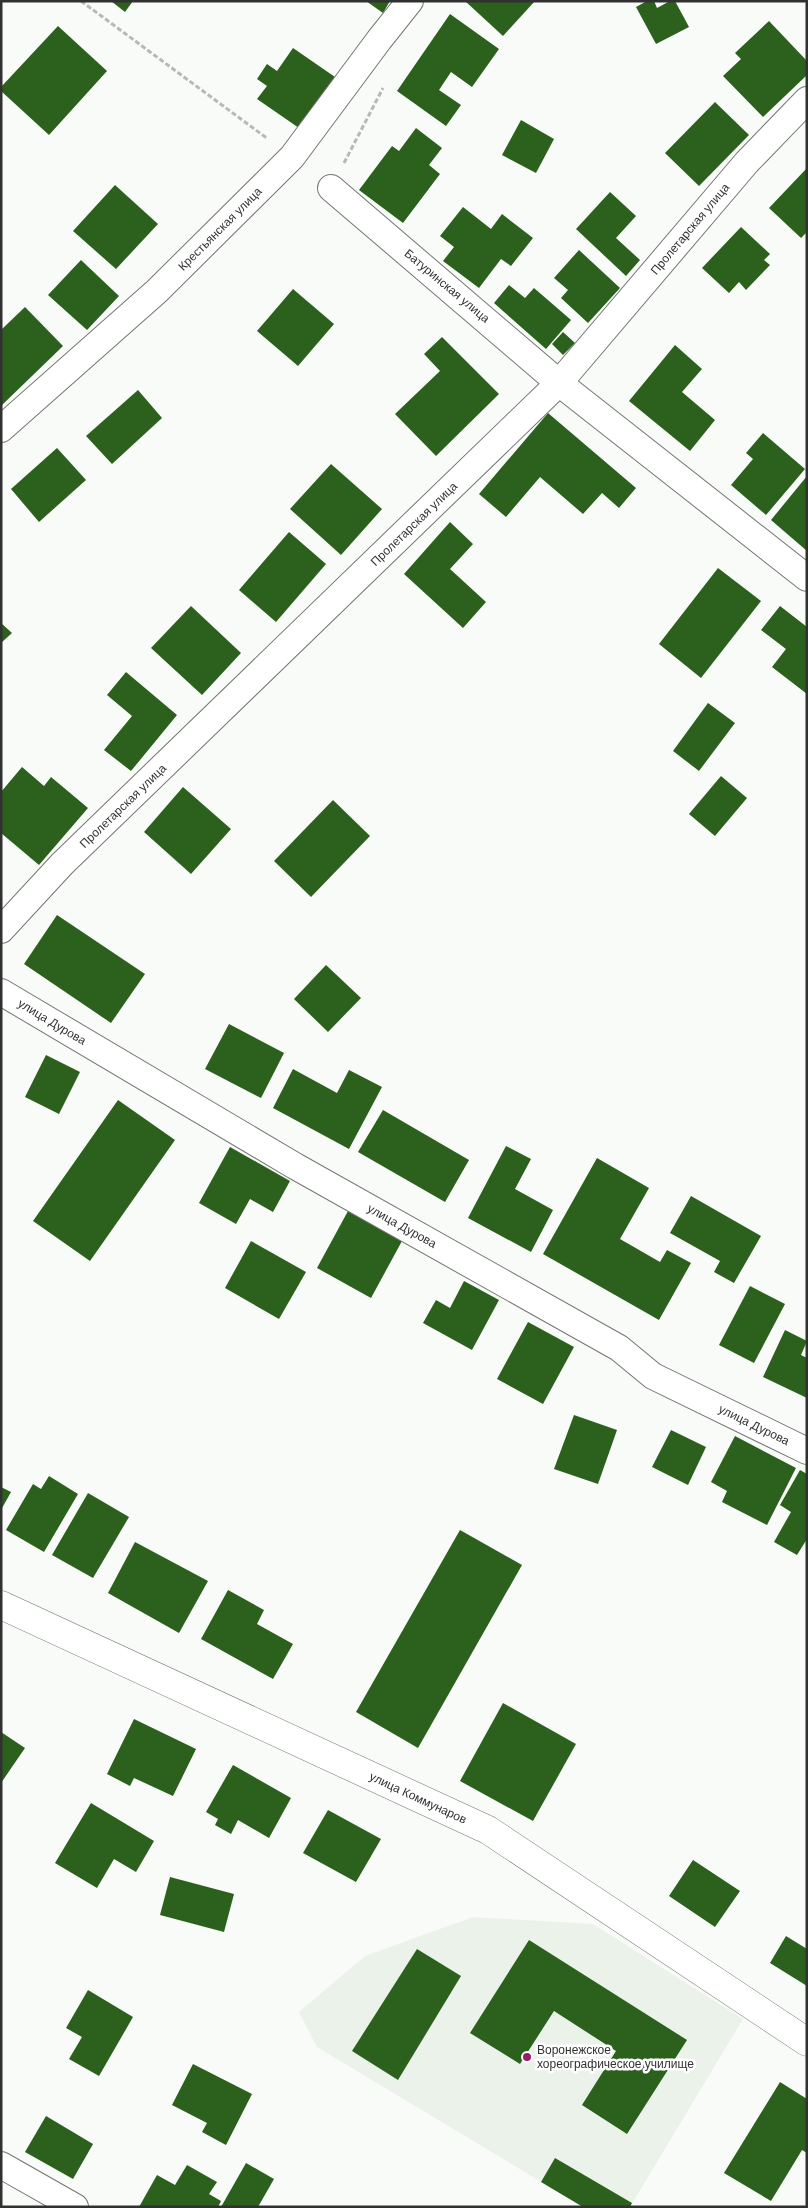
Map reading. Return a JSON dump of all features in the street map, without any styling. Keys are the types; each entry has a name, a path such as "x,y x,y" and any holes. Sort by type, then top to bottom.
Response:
{"street":[{"name":"Крестьянская улица","path":"1,429 157,291 292,157 410,1"},
{"name":"Пролетарская улица","path":"1,930 62,864 559,383 747,162 807,100"},
{"name":"Батуринская улица","path":"331,188 559,383 807,578"},
{"name":"улица Дурова","path":"1,992 295,1166 620,1348 653,1376 807,1451"},
{"name":"улица Коммунаров","path":"1,1605 488,1830 807,2042"},
{"path":"1,2165 74,2207"}],"path":[{"path":"81,1 292,157"},
{"path":"331,188 385,84 379,40"}],"shaded area":[{"name":"Воронежское хореографическое училище","path":"473,1917 593,1924 743,2019 630,2207 583,2207 317,2047 299,2012 365,1956"}],"building":[{"path":"111,1 133,1 125,12"},
{"path":"366,1 390,1 383,13"},
{"path":"465,1 535,1 503,36"},
{"path":"647,1 654,1 657,8 670,1 675,1 689,27 656,44 636,7"},
{"path":"450,14 499,49 472,87 451,72 439,90 461,105 446,126 397,91"},
{"path":"769,21 807,61 807,75 763,117 723,76 741,59 735,53"},
{"path":"58,26 107,71 49,135 1,91 1,87"},
{"path":"293,48 335,77 299,128 257,99 267,86 257,79 267,64 277,71"},
{"path":"715,102 749,135 699,186 665,153"},
{"path":"521,120 554,139 536,173 502,155"},
{"path":"416,128 442,148 429,165 440,174 403,223 359,190 392,146 399,151"},
{"path":"807,168 807,232 801,238 769,208"},
{"path":"115,185 158,224 116,269 73,231"},
{"path":"610,192 636,216 616,238 640,260 626,276 576,229"},
{"path":"463,207 491,229 502,214 533,238 511,266 501,259 479,288 443,261 454,247 440,236"},
{"path":"741,227 770,254 764,260 770,265 746,290 739,282 729,293 702,268"},
{"path":"579,250 620,288 588,323 561,298 568,290 554,278"},
{"path":"81,260 119,296 87,330 48,295"},
{"path":"509,285 525,298 534,288 571,320 546,349 494,303"},
{"path":"293,289 334,324 298,366 257,331"},
{"path":"25,307 63,346 1,406 1,330"},
{"path":"563,332 575,343 563,355 552,344"},
{"path":"442,337 499,394 436,456 395,414 440,371 424,354"},
{"path":"675,345 702,369 682,392 715,420 690,451 629,401"},
{"path":"138,390 162,418 112,464 86,436"},
{"path":"548,413 636,488 619,508 602,493 583,514 540,477 506,517 479,494"},
{"path":"763,433 805,469 766,515 731,485 753,459 746,453"},
{"path":"57,448 86,480 39,522 11,489"},
{"path":"331,464 382,509 341,555 290,509"},
{"path":"807,476 807,551 771,520"},
{"path":"450,522 473,544 450,569 486,602 463,628 404,574"},
{"path":"289,532 326,564 276,622 239,590"},
{"path":"718,568 761,601 701,678 659,644"},
{"path":"191,606 241,653 202,695 151,648"},
{"path":"780,606 807,627 807,694 772,667 786,649 761,630"},
{"path":"1,623 12,633 1,643"},
{"path":"126,672 177,715 131,771 104,750 132,716 107,695"},
{"path":"708,703 735,723 699,771 673,751"},
{"path":"22,767 44,786 51,777 88,808 39,865 1,833 1,792"},
{"path":"721,776 747,798 715,836 689,814"},
{"path":"183,787 231,829 191,874 144,832"},
{"path":"333,800 370,836 311,897 274,861"},
{"path":"57,915 145,974 111,1023 24,964"},
{"path":"326,965 361,998 328,1032 294,999"},
{"path":"229,1024 284,1053 261,1098 205,1069"},
{"path":"46,1055 80,1072 59,1114 25,1097"},
{"path":"293,1069 337,1093 349,1070 382,1087 349,1149 273,1108"},
{"path":"118,1100 175,1140 90,1261 33,1221"},
{"path":"383,1110 469,1160 445,1202 358,1152"},
{"path":"506,1146 531,1159 515,1189 553,1210 531,1252 468,1218"},
{"path":"230,1147 290,1181 273,1212 250,1199 236,1224 199,1203"},
{"path":"597,1158 649,1188 620,1239 660,1262 667,1250 691,1263 659,1320 543,1254"},
{"path":"691,1196 761,1236 734,1283 714,1272 720,1261 670,1233"},
{"path":"348,1211 402,1241 371,1298 317,1268"},
{"path":"251,1241 306,1272 279,1319 225,1288"},
{"path":"464,1281 499,1300 472,1350 423,1323 436,1300 450,1308"},
{"path":"750,1286 785,1304 754,1363 719,1345"},
{"path":"528,1322 574,1347 543,1404 497,1379"},
{"path":"785,1330 807,1341 801,1355 807,1358 807,1398 763,1377"},
{"path":"574,1415 617,1430 598,1484 554,1469"},
{"path":"671,1430 706,1447 688,1485 652,1467"},
{"path":"735,1436 796,1468 767,1525 722,1502 727,1491 711,1482"},
{"path":"800,1470 807,1474 807,1539 797,1555 774,1542 791,1512 780,1505"},
{"path":"49,1476 78,1494 44,1552 6,1530 33,1484 41,1489"},
{"path":"1,1487 11,1492 1,1510"},
{"path":"88,1493 129,1517 93,1578 52,1555"},
{"path":"460,1530 522,1565 418,1748 356,1712"},
{"path":"135,1542 208,1581 179,1633 108,1593"},
{"path":"228,1590 264,1610 257,1624 293,1644 273,1679 201,1639"},
{"path":"503,1703 576,1744 533,1821 460,1781"},
{"path":"134,1719 196,1749 173,1796 134,1778 130,1786 107,1774"},
{"path":"1,1732 25,1748 1,1783"},
{"path":"233,1765 291,1798 269,1838 238,1820 231,1834 215,1825 218,1819 206,1812"},
{"path":"91,1803 154,1841 136,1872 114,1859 97,1888 55,1863"},
{"path":"328,1810 381,1839 356,1882 303,1853"},
{"path":"693,1860 740,1891 715,1927 669,1896"},
{"path":"170,1877 234,1894 224,1932 160,1915"},
{"path":"786,1936 807,1949 807,1986 770,1963"},
{"path":"529,1940 687,2040 627,2134 582,2105 616,2051 554,2011 520,2064 470,2033"},
{"path":"417,1949 461,1976 398,2080 352,2051"},
{"path":"88,1990 133,2017 99,2076 69,2059 82,2037 66,2028"},
{"path":"193,2064 252,2094 226,2145 202,2132 207,2123 172,2105"},
{"path":"780,2082 807,2099 807,2153 802,2150 771,2201 724,2173"},
{"path":"46,2116 93,2144 73,2179 25,2152"},
{"path":"555,2158 632,2203 630,2207 583,2207 541,2182"},
{"path":"246,2163 274,2179 258,2207 221,2207"},
{"path":"187,2165 217,2182 209,2194 221,2201 218,2207 139,2207 157,2175 175,2185"}],"place":[{"name":"Воронежское хореографическое училище","path":"527,2057"}]}
